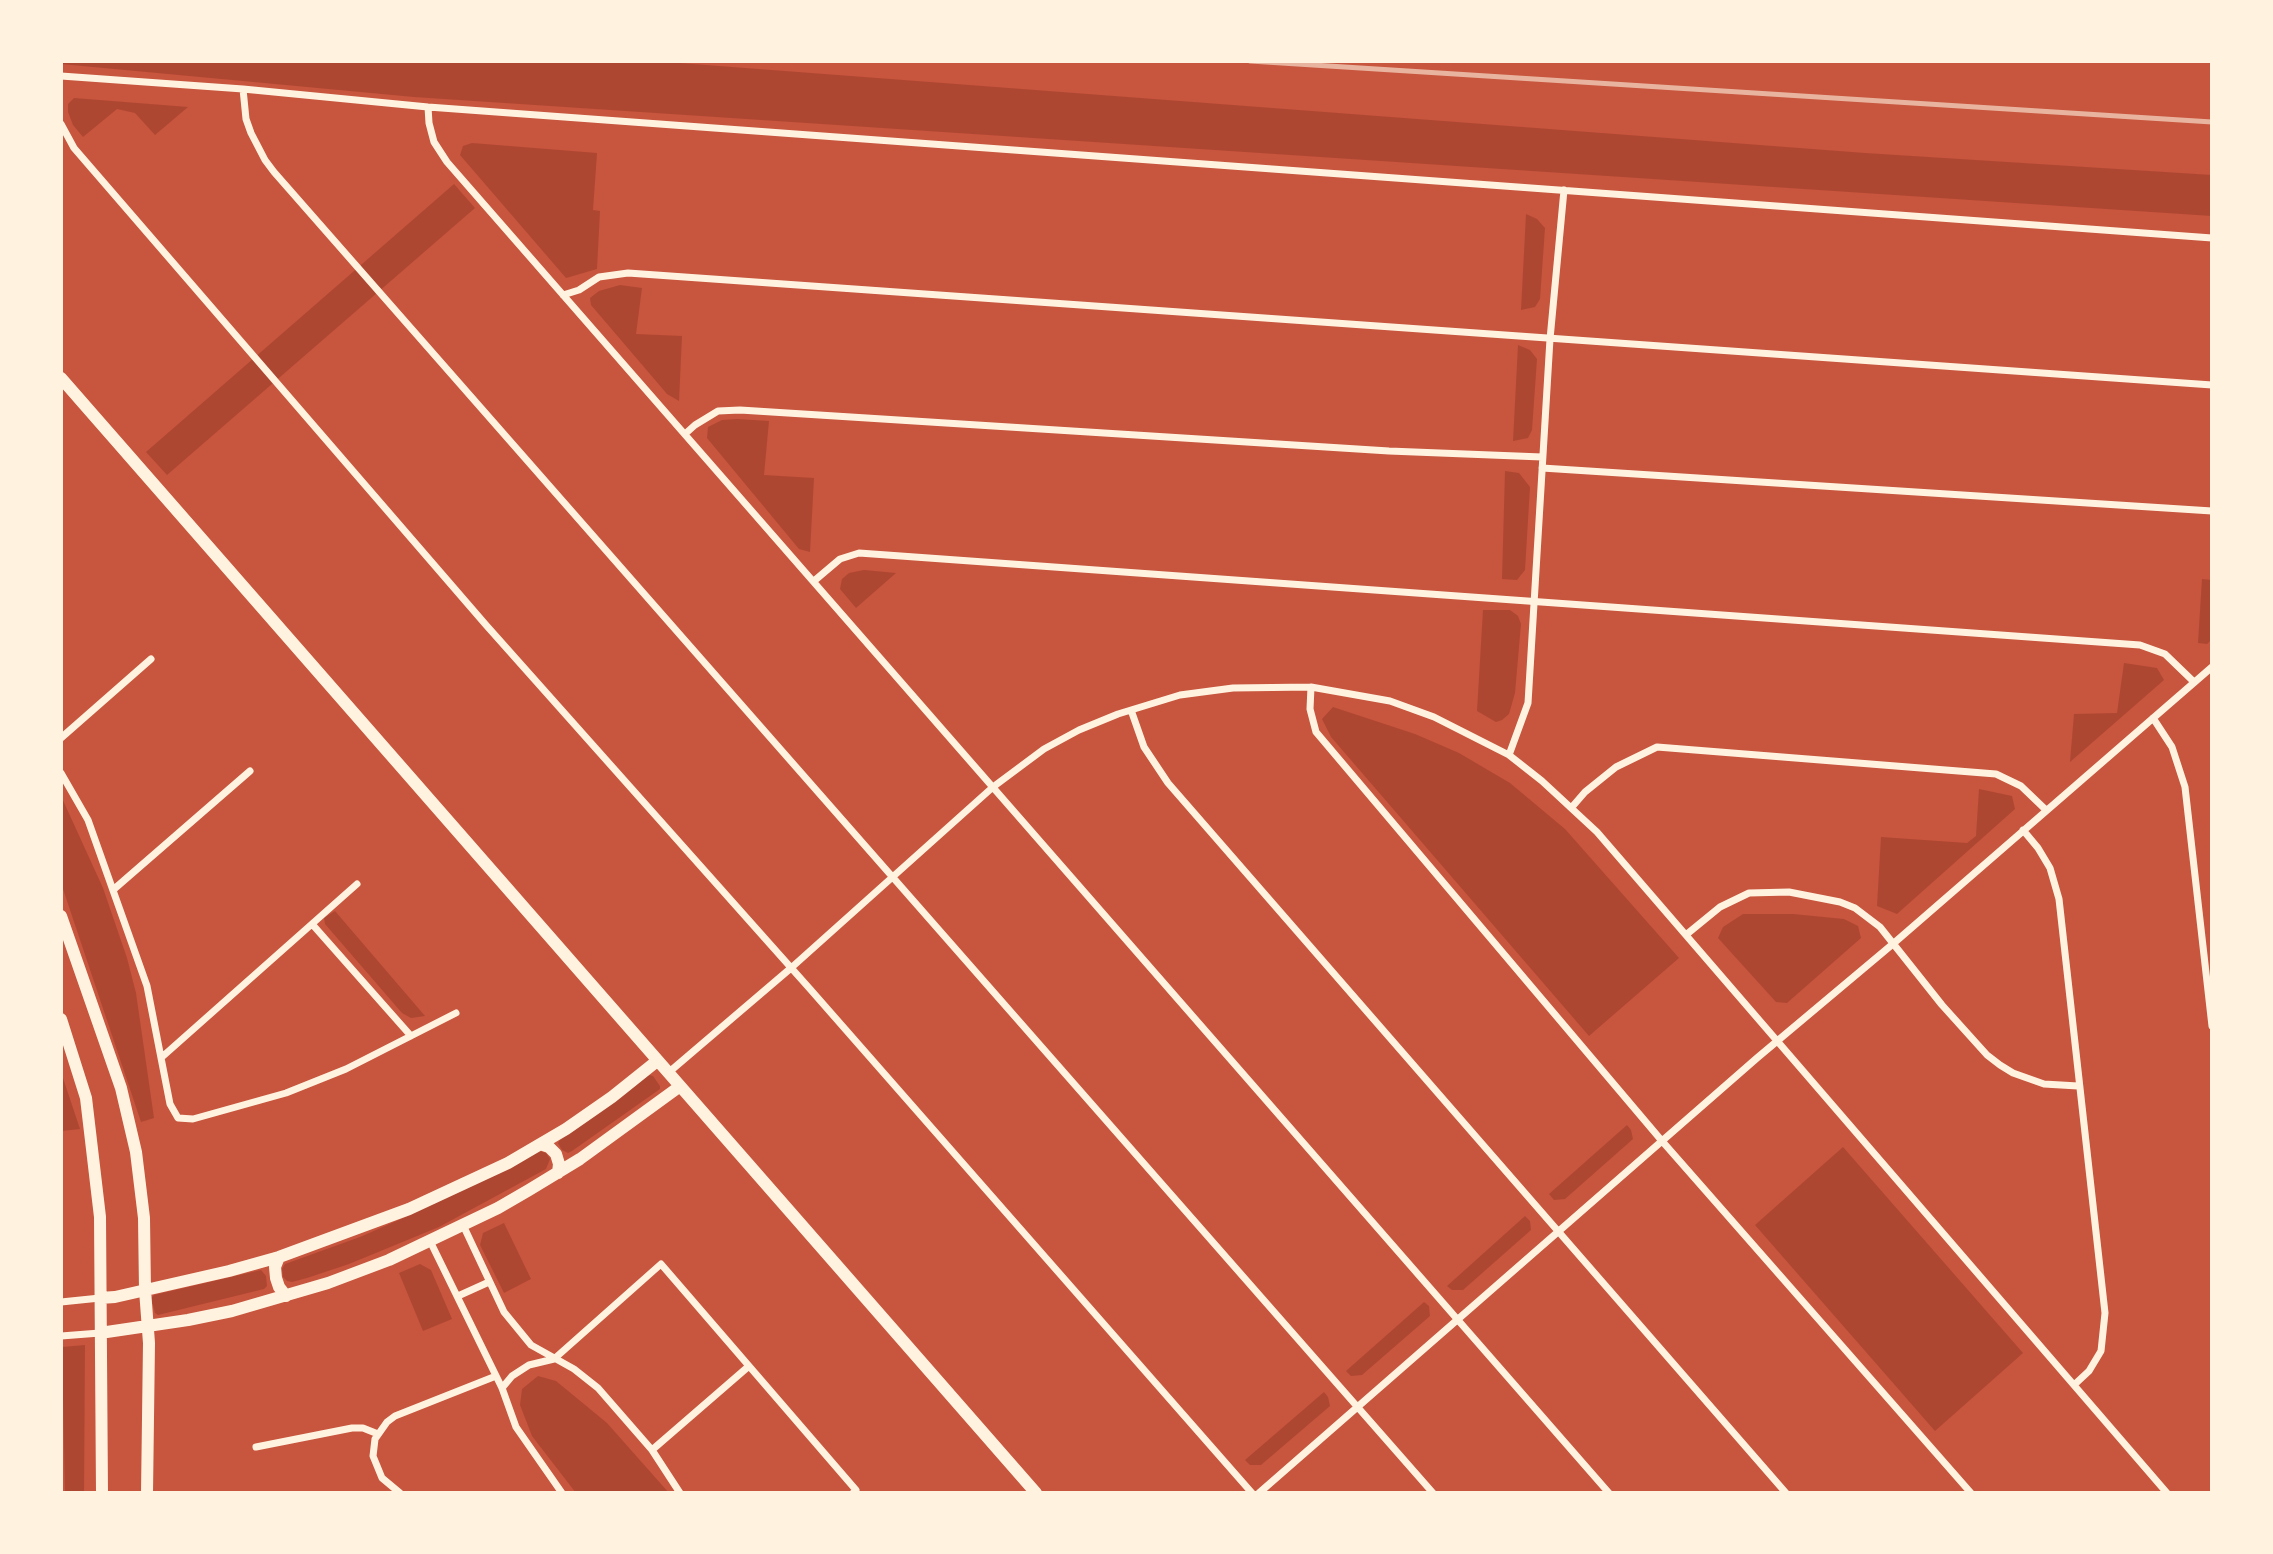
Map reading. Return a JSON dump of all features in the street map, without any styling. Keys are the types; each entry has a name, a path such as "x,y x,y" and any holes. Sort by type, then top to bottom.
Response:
{"street":[{"path":"61,76 243,89 428,107 2212,238"},
{"path":"243,89 251,133 274,172 1433,1493"},
{"path":"428,107 430,130 440,152 1609,1493"},
{"path":"61,124 74,148 486,625 792,968 1252,1493"},
{"path":"1509,755 1528,703 1550,339 1563,190"},
{"path":"563,295 579,290 599,277 628,273 2212,385"},
{"path":"61,378 1036,1493"},
{"path":"685,434 718,411 740,410 1362,449 1542,457"},
{"path":"1542,468 2212,511"},
{"path":"814,581 840,559 859,553 2140,645 2165,654 2194,682"},
{"path":"61,737 151,659"},
{"path":"1259,1493 1777,1041 2212,667"},
{"path":"668,1074 792,968 993,787 1044,749 1079,730 1130,710 1181,695 1233,688 1311,687 1390,701 1434,717 1509,755 1572,807 1597,832 2167,1493"},
{"path":"1311,687 1310,709 1316,732 1662,1141 1970,1493"},
{"path":"1130,710 1144,747 1168,783 1786,1493"},
{"path":"2153,718 2172,747 2185,787 2212,1026"},
{"path":"1572,807 1585,792 1616,767 1657,747 1996,774 2021,786 2046,810"},
{"path":"113,890 250,771"},
{"path":"61,773 88,820 147,986 170,1104 178,1118 193,1119 286,1093 346,1069 456,1013"},
{"path":"2023,830 2044,858 2059,899 2105,1312 2101,1351 2089,1371 2074,1385"},
{"path":"162,1057 357,884"},
{"path":"1687,934 1720,907 1749,893 1789,892 1840,902 1855,908 1880,927 1942,1005 1987,1055 2013,1073 2044,1084 2078,1086"},
{"path":"61,916 121,1088 136,1152 144,1218 148,1326 147,1493"},
{"path":"312,924 411,1036"},
{"path":"61,1019 86,1098 100,1217 102,1493"},
{"path":"61,1302 145,1290 279,1257 409,1209 508,1163 540,1144 612,1097 657,1061"},
{"path":"61,1336 100,1333 221,1313 286,1296 352,1274 498,1208 613,1137 679,1087"},
{"path":"540,1144 549,1147 556,1154 558,1173"},
{"path":"463,1225 504,1312 531,1345 574,1369 598,1388 652,1450 680,1493"},
{"path":"430,1241 502,1388 516,1427 562,1493"},
{"path":"279,1257 275,1267 276,1278 286,1296"},
{"path":"502,1388 512,1376 529,1365 554,1359 661,1264 856,1490 853,1493"},
{"path":"458,1296 489,1282"},
{"path":"652,1450 749,1366"},
{"path":"400,1493 382,1478 373,1456 378,1434 395,1416 496,1376"},
{"path":"256,1447 352,1428 363,1428 378,1434"}],"shaded area":[{"path":"61,61 653,61 1865,153 2212,175 2212,216 414,97 61,64"},
{"path":"74,98 188,107 155,135 135,113 117,109 83,137 73,125 68,112 68,104"},
{"path":"472,143 597,153 593,210 600,211 597,269 566,278 460,155 463,146"},
{"path":"454,184 475,208 167,475 146,452"},
{"path":"1526,214 1537,219 1545,228 1540,299 1535,307 1521,310"},
{"path":"620,285 642,288 636,334 682,336 679,401 667,394 591,305 590,298 599,291"},
{"path":"1518,345 1530,350 1537,359 1532,430 1528,438 1513,441"},
{"path":"722,420 769,421 764,475 814,478 810,552 799,549 707,438 708,427"},
{"path":"1505,471 1519,473 1530,487 1525,570 1517,580 1502,579"},
{"path":"864,570 896,573 856,608 840,589 842,579 849,573"},
{"path":"2202,579 2212,580 2212,639 2207,644 2198,643"},
{"path":"1483,610 1510,610 1518,616 1521,624 1515,693 1509,714 1496,722 1477,711"},
{"path":"2124,663 2157,668 2164,680 2070,762 2074,714 2117,713"},
{"path":"1333,707 1415,734 1459,753 1510,783 1565,829 1679,958 1589,1036 1331,737 1322,719"},
{"path":"1979,789 2012,796 2015,809 1897,914 1877,906 1881,837 1967,843 1976,836"},
{"path":"61,796 103,888 136,993 154,1118 141,1122 61,883"},
{"path":"335,911 425,1016 411,1018 402,1013 325,924 324,918"},
{"path":"1743,914 1793,914 1844,919 1858,926 1861,938 1787,1003 1776,1002 1718,938 1723,927"},
{"path":"61,1072 80,1129 61,1131"},
{"path":"649,1075 653,1076 660,1089 572,1151 568,1153 562,1150 558,1143 560,1140"},
{"path":"1627,1125 1633,1139 1565,1199 1554,1200 1549,1194"},
{"path":"1843,1147 2023,1353 1935,1431 1755,1225"},
{"path":"539,1151 546,1153 550,1159 546,1169 439,1227 307,1278 292,1282 283,1277 282,1269 285,1264 360,1237 410,1215"},
{"path":"1525,1216 1530,1221 1531,1230 1463,1290 1452,1290 1447,1286"},
{"path":"504,1223 531,1279 504,1293 480,1245 483,1233"},
{"path":"420,1264 431,1270 452,1319 423,1331 399,1273"},
{"path":"261,1270 266,1276 267,1286 264,1289 158,1315 155,1313 151,1298 154,1295"},
{"path":"1424,1302 1429,1306 1430,1316 1362,1375 1351,1376 1346,1371"},
{"path":"85,1345 84,1493 65,1493 62,1347"},
{"path":"538,1376 556,1381 607,1423 669,1493 576,1493 532,1436 520,1405 522,1389"},
{"path":"1324,1392 1330,1406 1261,1465 1250,1465 1245,1460"}],"railway":[{"path":"1250,61 2212,122"}]}
